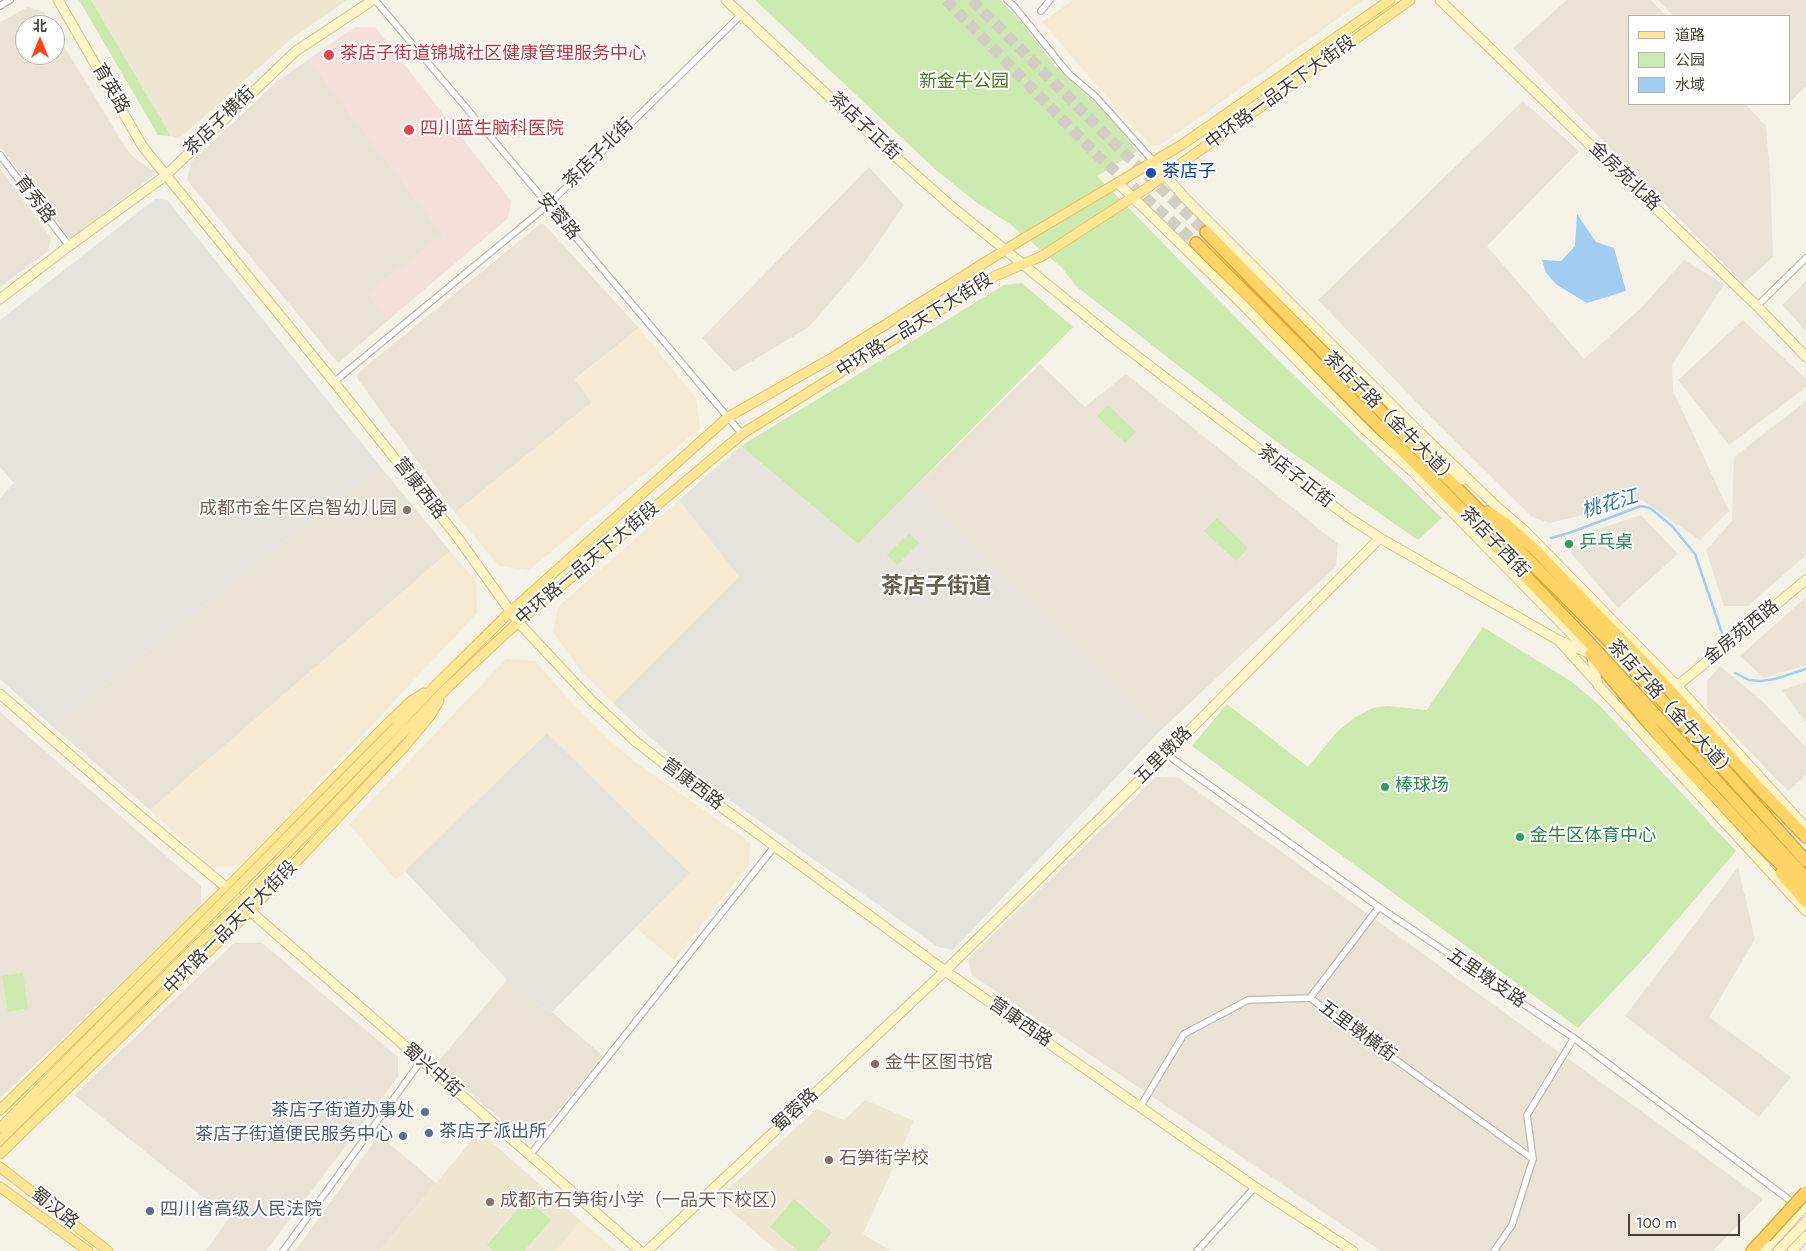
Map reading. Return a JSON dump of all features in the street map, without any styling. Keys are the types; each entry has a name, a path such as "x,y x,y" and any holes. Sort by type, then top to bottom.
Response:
{"highway":[{"name":"茶店子路（金牛大道）","path":"1206,232 1607,639 1806,861"},
{"name":"茶店子西街","path":"1196,243 1456,504 1806,878"},
{"path":"1470,500 1506,524 1535,550 1650,669 1806,837"},
{"path":"1594,652 1670,749 1754,838 1806,889"},
{"path":"1755,784 1806,844"},
{"path":"1754,838 1806,902"},
{"path":"1752,1251 1806,1192"}],"main road":[{"name":"中环路一品天下大街段","path":"400,730 434,686 511,611 728,417 832,358 1005,250 1183,144 1390,0"},
{"name":"中环路一品天下大街段","path":"400,730 518,622 742,434 993,277 1042,256 1166,176 1410,0"},
{"name":"中环路一品天下大街段","path":"0,1110 227,888 391,720 410,702 434,686"},
{"name":"中环路一品天下大街段","path":"0,1154 250,911 404,747 430,716 447,688"},
{"path":"0,1128 400,730"},
{"path":"0,1140 246,897 400,730"},
{"name":"蜀汉路","path":"0,1167 108,1251"},
{"name":"蜀汉路","path":"0,1187 88,1251"}],"street":[{"path":"0,6 10,0"},
{"name":"育英路","path":"58,0 143,147 166,176"},
{"name":"茶店子横街","path":"0,299 69,246 166,176 296,51 374,0"},
{"name":"安蓉路","path":"374,0 742,434"},
{"name":"茶店子正街","path":"726,0 950,205 1112,336 1340,512 1380,538 1558,640 1594,652"},
{"path":"1007,0 1019,12 1068,73 1096,97 1184,197 1496,506"},
{"path":"1040,12 1050,0"},
{"name":"金房苑北路","path":"1440,0 1757,306 1806,357"},
{"name":"茶店子北街","path":"334,382 548,205 742,14"},
{"name":"育秀路","path":"0,155 69,246"},
{"name":"营康西路","path":"166,176 458,538 518,622 591,700 635,741 774,846 945,971 1255,1187 1353,1251"},
{"path":"1118,183 1237,299 1363,428 1414,473 1594,652 1598,685"},
{"path":"1757,306 1806,258"},
{"path":"1405,436 1496,506 1525,531 1677,686 1806,828"},
{"name":"五里墩路","path":"945,971 1166,754 1380,538"},
{"name":"金房苑西路","path":"1677,686 1806,580"},
{"path":"1558,640 1806,911"},
{"name":"蜀兴中街","path":"0,694 138,814 227,888 250,911 640,1251"},
{"name":"五里墩支路","path":"1166,754 1379,908 1574,1038 1804,1207"},
{"path":"530,1155 774,846"},
{"path":"1310,998 1379,908"},
{"name":"蜀蓉路","path":"647,1251 945,971"},
{"name":"五里墩横街","path":"1140,1107 1184,1034 1248,1000 1310,998 1533,1158"},
{"path":"1494,1251 1512,1225 1533,1158 1527,1115 1574,1038"},
{"path":"283,1251 421,1061"},
{"path":"1197,1251 1255,1187"},
{"path":"1764,1251 1804,1207"},
{"path":"1778,1251 1806,1222"},
{"path":"1792,1251 1806,1236"}],"shaded area":[{"path":"91,0 347,0 291,39 179,139 171,136"},
{"path":"1073,0 1364,0 1160,145 1151,145 1125,118 1042,22"},
{"path":"1567,0 1651,0 1665,15 1628,15 1628,105 1746,105 1766,126 1773,257 1743,284 1513,48"},
{"path":"1658,0 1806,0 1806,86 1791,101 1791,15 1673,15"},
{"path":"28,7 44,12 46,15 15,15 15,65 65,65 65,48 127,150 137,160 154,171 154,175 70,239 0,146 0,22"},
{"path":"355,27 375,27 511,201 508,218 338,363 187,180 191,162 278,81"},
{"name":"四川蓝生脑科医院","path":"355,27 375,27 511,201 508,218 388,320 366,293 442,235 308,60"},
{"path":"1523,101 1579,151 1487,246 1584,359 1641,308 1684,260 1724,284 1672,365 1673,391 1729,511 1700,540 1642,500 1550,523 1532,517 1424,410 1318,300"},
{"path":"869,167 904,205 864,263 809,327 734,372 702,338"},
{"path":"0,169 51,238 48,251 0,287"},
{"path":"155,199 167,200 380,466 52,726 0,679 0,498 14,483 0,467 0,320"},
{"path":"540,224 544,224 639,328 575,379 592,402 455,513 357,378 358,373"},
{"path":"1806,281 1806,331 1782,305"},
{"path":"1743,320 1806,379 1806,387 1729,445 1678,380"},
{"path":"639,328 696,398 700,428 529,570 499,566 455,513 592,402 575,380"},
{"path":"1040,364 1085,407 1126,374 1338,544 1336,566 1158,733 915,487"},
{"path":"1806,401 1806,555 1748,606 1724,606 1706,550 1732,521 1734,457"},
{"path":"741,446 858,544 915,487 1158,733 953,950 938,947 707,784 646,734 613,703 739,577 679,500"},
{"path":"380,466 450,551 150,810 52,726"},
{"path":"679,500 739,577 613,703 579,669 553,632 558,607"},
{"path":"1641,515 1678,554 1618,608 1570,552 1582,543 1580,535"},
{"path":"450,551 476,581 477,613 241,865 212,867 150,810"},
{"path":"1806,597 1806,665 1764,678 1740,656"},
{"path":"506,659 535,661 575,706 607,738 639,765 750,842 749,864 674,960 636,928 690,873 547,733 396,880 349,824"},
{"path":"1720,666 1762,701 1806,747 1806,775 1788,791 1707,707 1707,681"},
{"path":"1806,682 1806,722 1782,690"},
{"path":"0,712 201,886 201,906 0,1098"},
{"path":"547,733 690,873 552,1012 533,1002 513,986 405,871"},
{"path":"1156,777 1179,778 1763,1199 1713,1251 1381,1251 972,975 968,959"},
{"path":"1738,867 1755,939 1709,1017 1791,1077 1759,1117 1625,1016"},
{"path":"234,943 262,943 398,1057 398,1077 266,1251 206,1251 229,1218 74,1095"},
{"path":"507,980 533,1002 552,1012 603,1056 537,1136 522,1137 436,1064"},
{"name":"石笋街学校","path":"865,1100 914,1121 863,1234 891,1251 777,1251 717,1199 817,1109 844,1120"},
{"name":"成都市石笋街小学（一品天下校区）","path":"479,1131 581,1221 556,1251 380,1251"},
{"path":"379,1135 436,1183 380,1251 295,1251"},
{"path":"581,1221 616,1251 556,1251"}],"green space":[{"path":"79,0 91,0 171,136 158,135"},
{"name":"新金牛公园","path":"755,0 1000,0 1022,23 1055,66 1107,114 1137,151 1097,176 1269,351 1442,518 1418,540 1274,440 1076,286 1062,268 1010,224 976,202 936,170"},
{"path":"1022,283 1073,327 858,544 741,446 1004,285"},
{"path":"1108,405 1136,432 1125,443 1097,416"},
{"path":"1217,518 1248,548 1236,561 1204,531"},
{"path":"909,533 919,543 897,565 887,555"},
{"name":"金牛区体育中心","path":"1483,627 1572,682 1598,704 1736,851 1647,955 1578,1028 1192,746 1227,704 1308,767 1337,732 1354,718 1373,708 1387,706 1427,710"},
{"path":"23,973 28,1008 8,1012 2,976"},
{"path":"527,1199 551,1220 524,1251 493,1251 487,1245"},
{"path":"794,1199 832,1232 816,1251 798,1251 770,1227"}],"water":[{"path":"1577,214 1596,242 1614,248 1626,291 1587,303 1557,285 1546,273 1542,260 1561,261 1575,246"}],"waterway":[{"name":"桃花江","path":"1551,538 1641,506 1650,508 1672,526 1695,554 1722,633"},
{"name":"桃花江","path":"1735,673 1749,680 1761,681 1775,679 1806,669"}],"tunnel":[{"path":"946,0 1097,155 1196,243"},
{"path":"972,0 1114,143 1206,232"}],"place":[{"name":"茶店子街道锦城社区健康管理服务中心","path":"329,55"},
{"name":"四川蓝生脑科医院","path":"409,130"},
{"name":"茶店子","path":"1151,173"},
{"name":"成都市金牛区启智幼儿园","path":"407,510"},
{"name":"乒乓桌","path":"1569,544"},
{"name":"棒球场","path":"1385,787"},
{"name":"金牛区体育中心","path":"1520,837"},
{"name":"金牛区图书馆","path":"875,1064"},
{"name":"茶店子街道办事处","path":"425,1112"},
{"name":"茶店子派出所","path":"429,1133"},
{"name":"茶店子街道便民服务中心","path":"403,1136"},
{"name":"石笋街学校","path":"829,1160"},
{"name":"成都市石笋街小学（一品天下校区）","path":"490,1202"},
{"name":"四川省高级人民法院","path":"150,1211"}],"district":[{"name":"茶店子街道","path":"936,588"}]}
